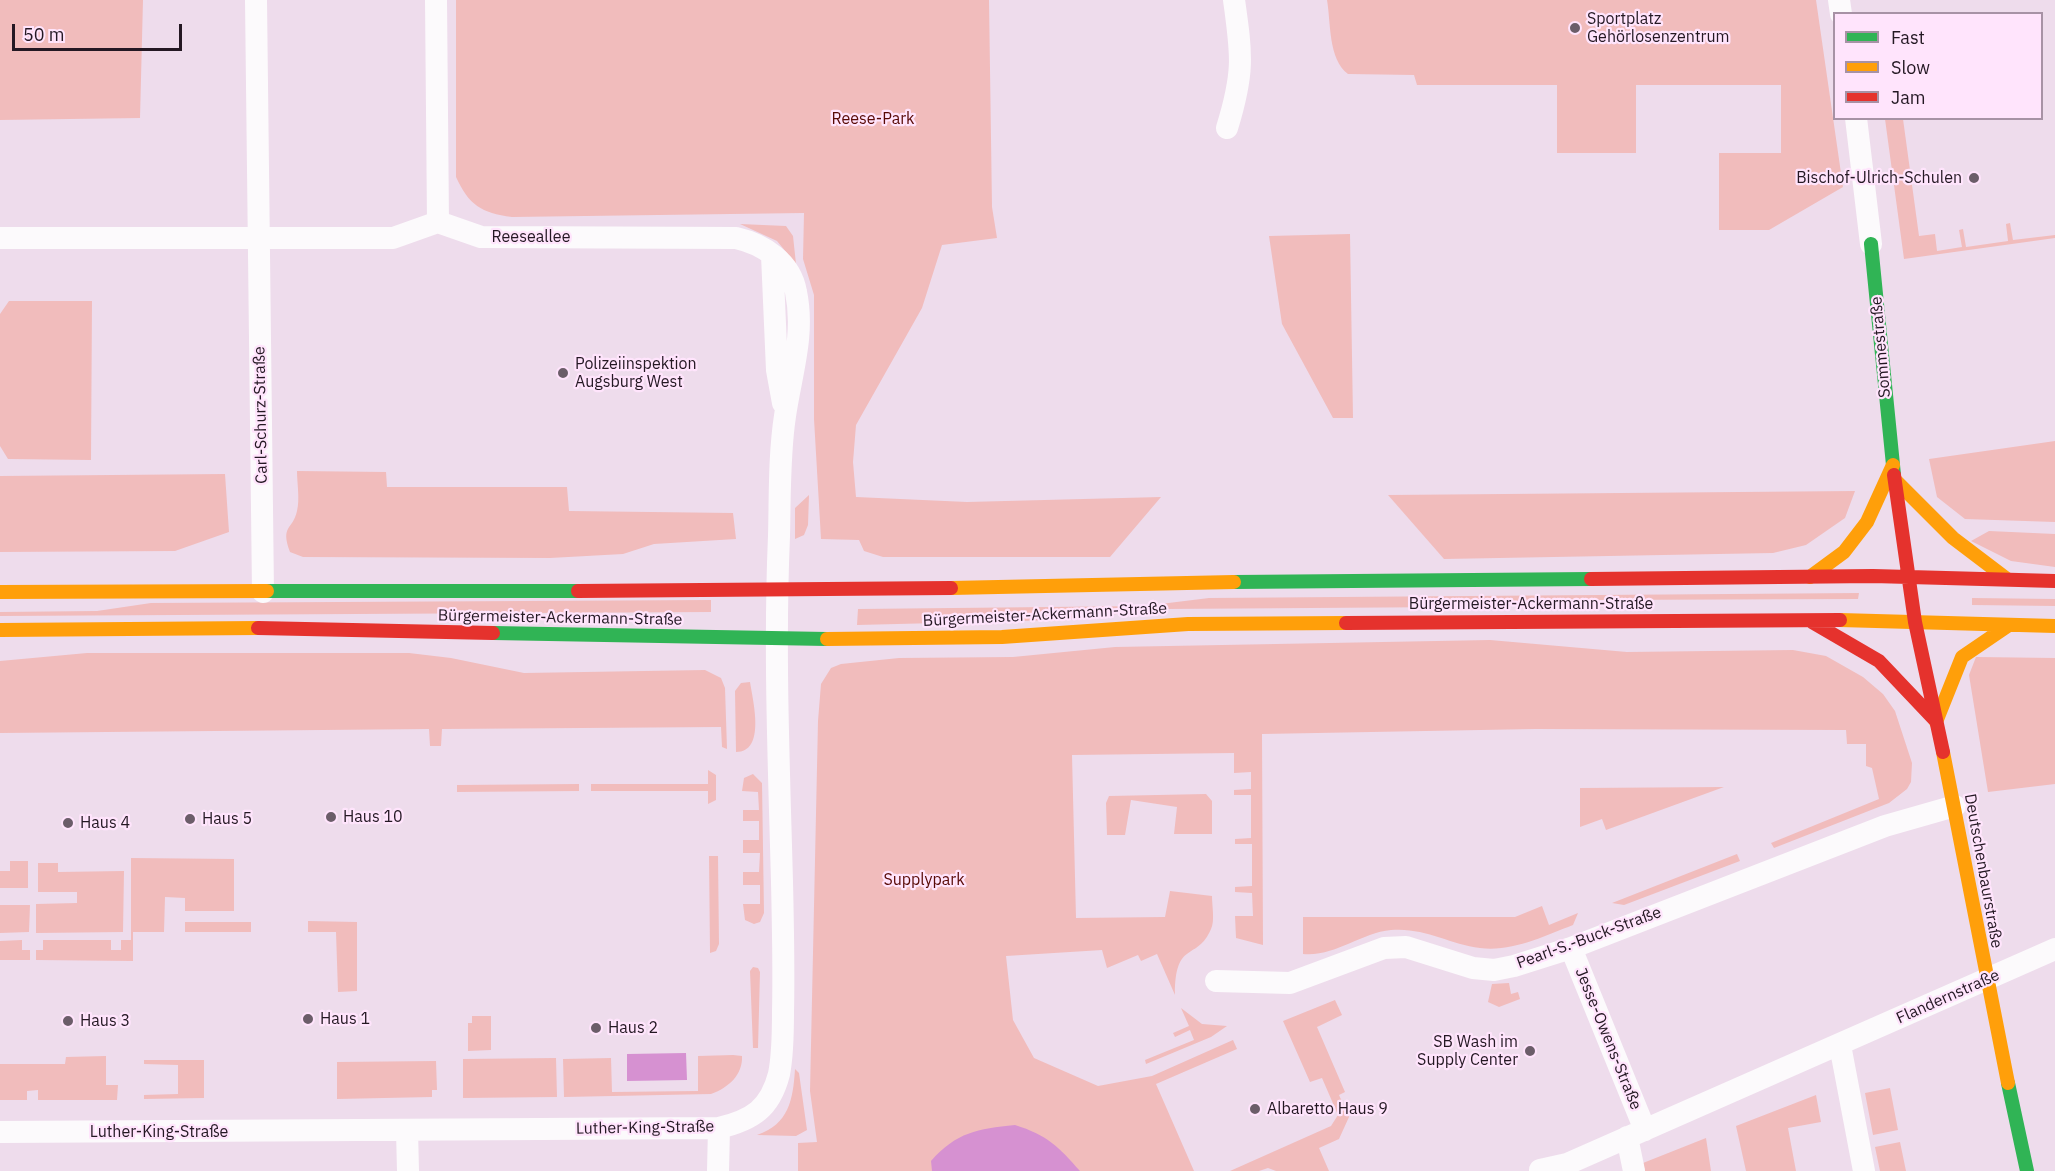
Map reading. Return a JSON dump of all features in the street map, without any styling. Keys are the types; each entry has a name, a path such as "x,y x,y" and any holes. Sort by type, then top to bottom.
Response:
{"main road":[{"name":"Sommestraße","path":"1871,244 1893,465 1907,576"},
{"path":"1810,577 1844,552 1867,522 1893,465"},
{"path":"1895,480 1953,538 2007,579"},
{"name":"Bürgermeister-Ackermann-Straße","path":"0,592 778,590 1907,576 2055,581"},
{"name":"Deutschenbaurstraße","path":"1907,576 1954,806 1986,979 2027,1171"},
{"name":"Bürgermeister-Ackermann-Straße","path":"0,630 236,628 778,639 1002,638 1188,624 1806,619 2055,626"},
{"path":"1806,619 1879,661 1936,722 1962,657 2009,625"}],"street":[{"name":"Carl-Schurz-Straße","path":"256,0 263,592"},
{"path":"0,238 393,238 438,222 436,0"},
{"path":"1227,128 1241,79 1242,60 1234,0"},
{"name":"Sommestraße","path":"1856,120 1871,244"},
{"name":"Reeseallee","path":"438,222 481,237 736,238 757,243 772,255 777,370 785,417 778,590"},
{"name":"Luther-King-Straße","path":"0,1132 719,1128 742,1123 761,1110 773,1092 779,1072 784,945 778,590"},
{"name":"Pearl-S.-Buck-Straße","path":"1216,981 1290,983 1384,948 1406,946 1473,968 1494,970 1514,966 1571,948 1885,826 1954,806"},
{"name":"Jesse-Owens-Straße","path":"1571,948 1636,1134"},
{"name":"Flandernstraße","path":"1540,1170 1567,1164 2055,949"},
{"path":"1840,1045 1864,1171"},
{"path":"718,1171 719,1128"},
{"path":"407,1130 408,1171"},
{"path":"1634,1171 1636,1134"}],"green space":[{"path":"0,0 143,0 140,118 0,120"},
{"name":"Reese-Park","path":"456,0 989,0 992,207 997,238 942,245 922,308 856,425 853,462 856,497 967,502 1161,497 1110,557 883,557 864,551 859,540 821,539 814,419 814,295 803,259 804,213 512,217 492,213 477,206 471,201 456,177"},
{"name":"Sportplatz Gehörlosenzentrum","path":"1327,0 1816,0 1843,187 1769,230 1719,230 1719,153 1781,153 1781,85 1636,85 1636,153 1557,153 1557,85 1417,85 1414,75 1348,74 1337,59"},
{"path":"1885,120 1903,120 1919,236 1935,234 1937,251 1962,247 1959,230 1963,229 1966,247 2008,241 2006,224 2010,223 2013,240 2055,235 2055,238 1904,259"},
{"path":"740,224 786,226 793,236 796,264 777,241"},
{"path":"1350,234 1353,418 1333,418 1282,324 1269,236"},
{"path":"9,301 92,301 91,460 8,459 0,446 0,314"},
{"path":"2055,441 2055,522 1965,519 1937,497 1929,459"},
{"path":"297,471 386,472 387,487 567,487 569,511 733,513 736,539 654,544 623,554 550,558 303,557 290,552 286,537 298,506"},
{"path":"225,474 229,532 175,551 0,552 0,476"},
{"path":"1855,491 1845,518 1806,545 1773,553 1444,559 1388,495"},
{"path":"809,495 808,525 804,535 795,539 795,508"},
{"path":"1989,531 2055,534 2055,567 2011,561 1971,541"},
{"path":"1859,593 1858,599 1586,600 1457,607 1164,609 1059,620 857,625 858,609 1144,606 1209,598"},
{"path":"1972,598 2055,599 2055,606 1972,605"},
{"path":"711,600 711,612 0,616 0,612 97,611 151,603"},
{"name":"Supplypark","path":"1490,640 1627,652 1793,650 1826,656 1863,677 1883,694 1895,711 1912,763 1911,782 1907,789 1889,803 1774,848 1771,843 1879,799 1872,768 1866,766 1866,744 1847,744 1846,730 1535,729 1262,734 1263,945 1236,938 1235,916 1253,916 1252,893 1235,892 1235,887 1252,886 1252,844 1235,844 1235,839 1251,838 1251,795 1234,795 1234,790 1251,789 1251,772 1234,773 1234,753 1072,755 1076,918 1165,917 1170,891 1212,896 1212,926 1205,939 1183,958 1176,977 1175,995 1157,954 1141,961 1138,955 1107,968 1102,950 1006,956 1013,1020 1034,1058 1098,1086 1152,1076 1233,1040 1237,1049 1156,1084 1194,1171 798,1171 798,1143 817,1142 810,1091 818,721 821,684 831,668 841,664 899,658 1013,657 1115,647"},
{"path":"87,653 409,653 451,658 524,673 705,670 721,678 725,688 727,749 722,747 721,727 442,729 441,746 430,746 429,729 0,733 0,661"},
{"path":"1976,657 2055,658 2055,784 1988,792 1969,675"},
{"path":"750,682 755,712 754,735 751,744 745,750 736,752 735,691 741,683"},
{"path":"708,770 716,775 716,800 708,804 708,791 591,791 591,784 708,784"},
{"path":"753,774 762,783 764,913 760,922 754,924 745,920 743,904 760,904 760,885 743,885 743,872 759,872 760,853 743,853 743,840 759,840 759,821 743,821 743,810 759,810 758,792 742,791 744,778"},
{"path":"579,784 579,791 457,792 457,785"},
{"path":"1724,787 1606,830 1602,819 1580,827 1580,788"},
{"path":"1206,794 1212,801 1212,834 1174,834 1177,807 1131,800 1125,835 1107,835 1106,803 1109,796"},
{"path":"1737,854 1740,861 1624,905 1612,903"},
{"path":"709,856 718,856 719,944 716,951 710,953"},
{"path":"131,858 234,859 234,911 185,911 185,898 165,897 164,932 133,932 133,961 36,960 36,950 43,950 43,940 111,940 111,950 121,950 121,940 131,940"},
{"path":"10,861 28,861 28,888 0,888 0,871 10,871"},
{"path":"38,863 58,863 58,872 124,871 123,932 36,933 36,904 77,903 77,892 38,892"},
{"path":"0,905 30,905 29,932 0,933"},
{"path":"1542,906 1549,925 1578,913 1573,925 1528,942 1504,948 1480,948 1425,933 1391,930 1369,935 1326,952 1303,954 1303,917 1515,917"},
{"path":"308,921 357,922 357,991 338,992 336,932 308,932"},
{"path":"185,922 251,922 251,932 185,932"},
{"path":"22,940 22,950 30,950 30,960 0,960 0,941"},
{"path":"753,967 758,968 760,972 758,1048 753,1048 750,971"},
{"path":"1509,983 1511,994 1518,992 1520,999 1499,1007 1488,1002 1492,984"},
{"path":"1335,1000 1342,1015 1317,1027 1345,1092 1339,1095 1349,1117 1339,1139 1319,1148 1329,1171 1276,1171 1268,1168 1259,1171 1230,1171 1331,1126 1338,1115 1322,1078 1310,1082 1283,1021"},
{"path":"1181,1008 1202,1024 1227,1026 1211,1037 1146,1064 1145,1060 1194,1040 1190,1030 1175,1037 1173,1033 1189,1026"},
{"path":"472,1016 491,1016 491,1050 468,1051 468,1023 472,1023"},
{"path":"106,1056 106,1085 118,1085 117,1100 38,1100 38,1090 27,1091 27,1100 0,1100 0,1064 65,1064 66,1057"},
{"path":"698,1056 742,1056 737,1075 729,1084 711,1094 564,1097 563,1059 611,1058 612,1092 698,1091"},
{"path":"556,1058 557,1097 463,1098 463,1059"},
{"path":"144,1060 204,1060 204,1098 144,1099 144,1095 178,1094 178,1065 144,1064"},
{"path":"436,1061 437,1090 432,1090 432,1097 337,1099 337,1062"},
{"path":"795,1069 799,1073 807,1130 796,1136 757,1135 768,1130 783,1117 791,1101"},
{"path":"1890,1088 1898,1130 1873,1135 1865,1093"},
{"path":"1816,1095 1821,1122 1788,1128 1796,1171 1746,1171 1736,1126"},
{"path":"1706,1138 1711,1171 1645,1171 1643,1163"},
{"path":"1900,1142 1906,1171 1880,1171 1875,1147"}],"shaded area":[{"path":"686,1053 687,1080 627,1081 627,1054"},
{"path":"1015,1125 1036,1133 1052,1143 1080,1171 932,1171 931,1161 959,1138 990,1128"}],"traffic: fast":[{"path":"1871,244 1894,475"},
{"path":"1234,582 1591,579"},
{"path":"267,591 578,591"},
{"path":"493,633 827,639"},
{"path":"2008,1083 2027,1171"}],"traffic: slow":[{"path":"1810,577 1844,552 1867,522 1893,465"},
{"path":"1895,480 1953,538 2007,579"},
{"path":"951,588 1234,582"},
{"path":"0,592 267,591"},
{"path":"1840,620 2055,626"},
{"path":"827,639 1002,637 1188,624 1346,623"},
{"path":"1936,722 1962,657 2009,625"},
{"path":"0,630 258,628"},
{"path":"1943,752 2008,1083"}],"traffic: jam":[{"path":"1894,475 1915,622 1943,752"},
{"path":"1591,579 1873,576 2055,581"},
{"path":"578,591 951,588"},
{"path":"1346,623 1840,620"},
{"path":"1812,622 1879,661 1934,719"},
{"path":"258,628 493,633"}],"place":[{"name":"Sportplatz Gehörlosenzentrum","path":"1575,28"},
{"name":"Bischof-Ulrich-Schulen","path":"1974,178"},
{"name":"Polizeiinspektion Augsburg West","path":"563,373"},
{"name":"Haus 10","path":"331,817"},
{"name":"Haus 5","path":"190,819"},
{"name":"Haus 4","path":"68,823"},
{"name":"Haus 1","path":"308,1019"},
{"name":"Haus 3","path":"68,1021"},
{"name":"Haus 2","path":"596,1028"},
{"name":"SB Wash im Supply Center","path":"1530,1051"},
{"name":"Albaretto Haus 9","path":"1255,1109"}]}
